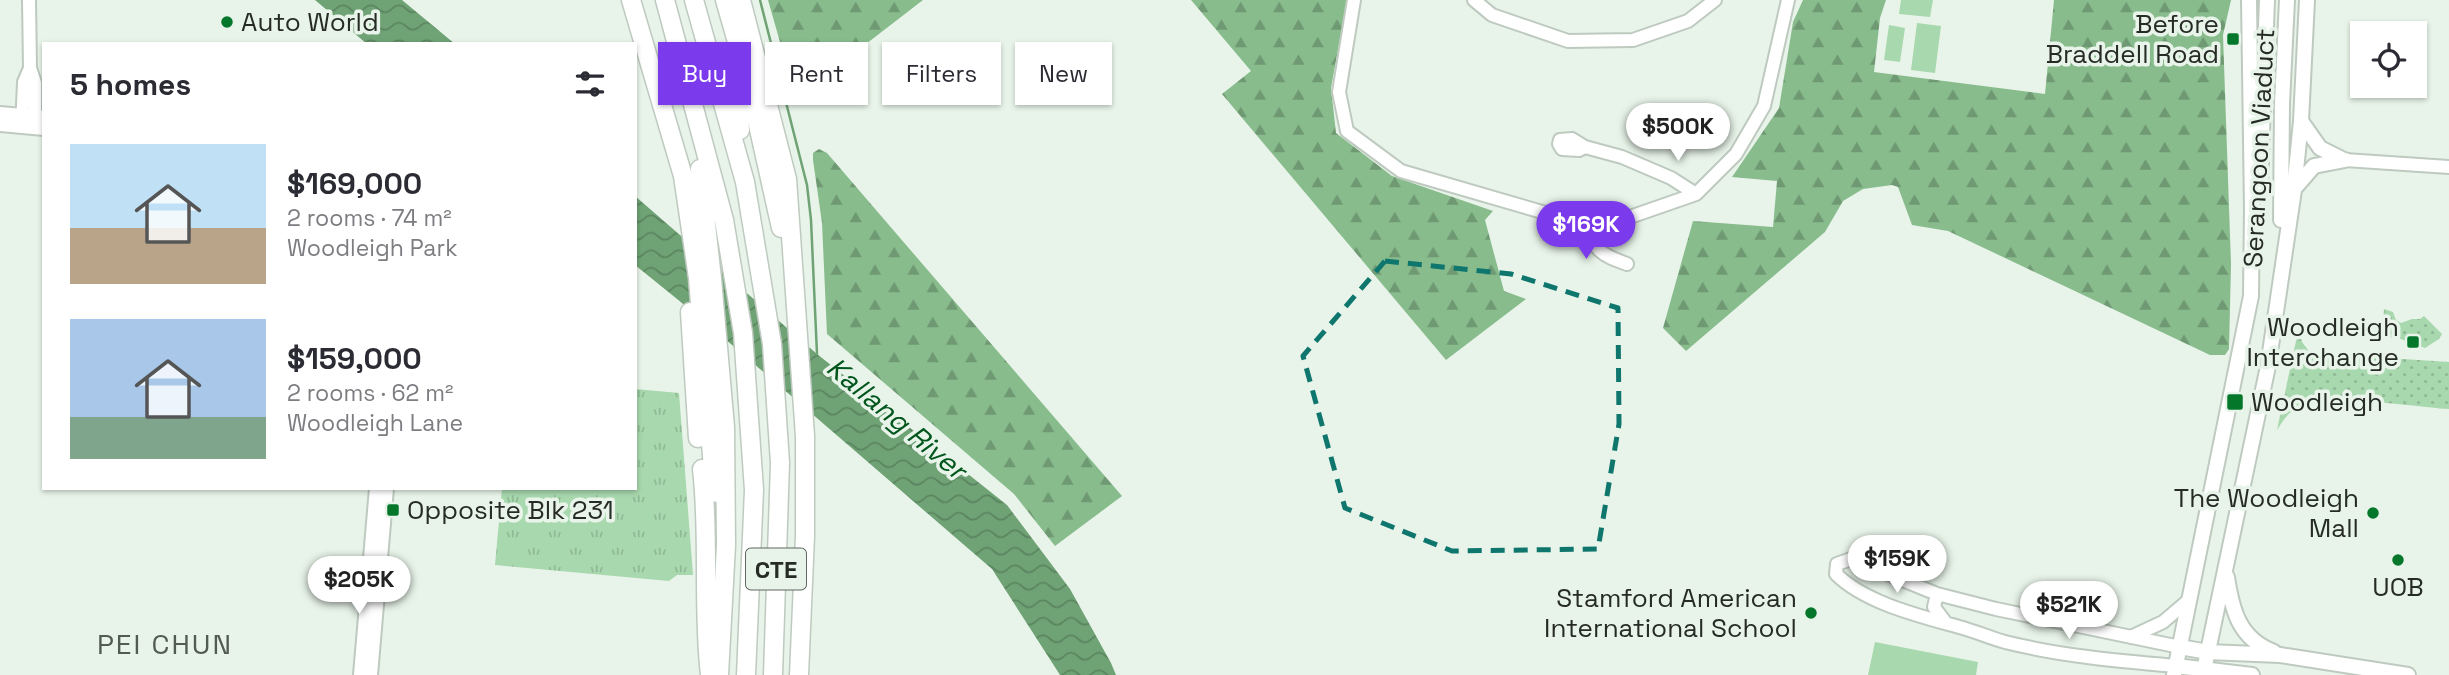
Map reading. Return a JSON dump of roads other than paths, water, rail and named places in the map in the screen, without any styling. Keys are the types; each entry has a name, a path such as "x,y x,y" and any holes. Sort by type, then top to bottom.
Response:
{"highway":[{"path":"631,0 671,143 684,208 689,278 726,553 719,675"},
{"name":"CTE","path":"665,0 676,42"},
{"name":"CTE","path":"694,0 745,183 772,344 779,433 773,675"},
{"path":"731,3 745,183"},
{"path":"731,3 793,290 805,436 805,536 799,675"},
{"path":"691,105 708,230 710,427 706,535 707,653 710,675"},
{"name":"CTE","path":"692,105 724,220 743,333 754,527 746,675"}],"main road":[{"path":"2249,0 2251,296 2175,671 2252,675"},
{"name":"Serangoon Viaduct","path":"2251,296 2262,162 2267,0"},
{"name":"Serangoon Viaduct","path":"2281,263 2282,103 2287,0"},
{"path":"2204,672 2268,366 2281,263 2294,190 2301,121 2307,0"},
{"path":"2301,121 2320,148 2345,160"},
{"path":"2294,190 2314,166 2345,160"},
{"path":"2226,568 2234,615 2242,630 2265,649 2280,655"},
{"path":"2180,647 2208,652 2280,655 2407,675"}],"street":[{"path":"29,0 30,68 24,82 34,122"},
{"path":"1354,0 1339,92 1347,131 1401,172 1556,216 1588,221 1627,218 1696,194 1736,154 1764,106 1788,0"},
{"path":"1474,0 1492,15 1568,41 1633,40 1688,21 1715,0"},
{"path":"0,113 34,122"},
{"path":"0,125 34,122"},
{"path":"1585,147 1622,156 1671,178 1696,194"},
{"path":"2345,160 2449,167"},
{"path":"1588,221 1594,242 1602,255 1627,264"},
{"path":"360,675 376,490"},
{"path":"371,675 387,490"},
{"path":"2175,671 2005,642 1901,609 1846,584 1836,574 1837,564 1851,559 1937,594 2180,647"},
{"path":"1937,594 1934,607 1946,623"},
{"path":"2130,637 2163,621 2190,599"},
{"path":"2127,661 2151,675"}],"water":[{"path":"315,0 402,0 453,42 365,42"},
{"name":"Kallang River","path":"637,198 817,354 1007,505 1070,589 1116,675 1060,675 992,569 703,320 637,267"}],"waterway":[{"path":"760,0 807,185 817,354"}],"place":[{"name":"Auto World","path":"227,22"},
{"name":"Before Braddell Road","path":"2233,39"},
{"name":"Woodleigh Interchange","path":"2413,342"},
{"name":"Woodleigh","path":"2235,402"},
{"name":"Opposite Blk 231","path":"393,510"},
{"name":"The Woodleigh Mall","path":"2373,513"},
{"name":"UOB","path":"2398,560"},
{"name":"Stamford American International School","path":"1811,613"}],"district":[{"name":"PEI CHUN","path":"165,644"}]}
